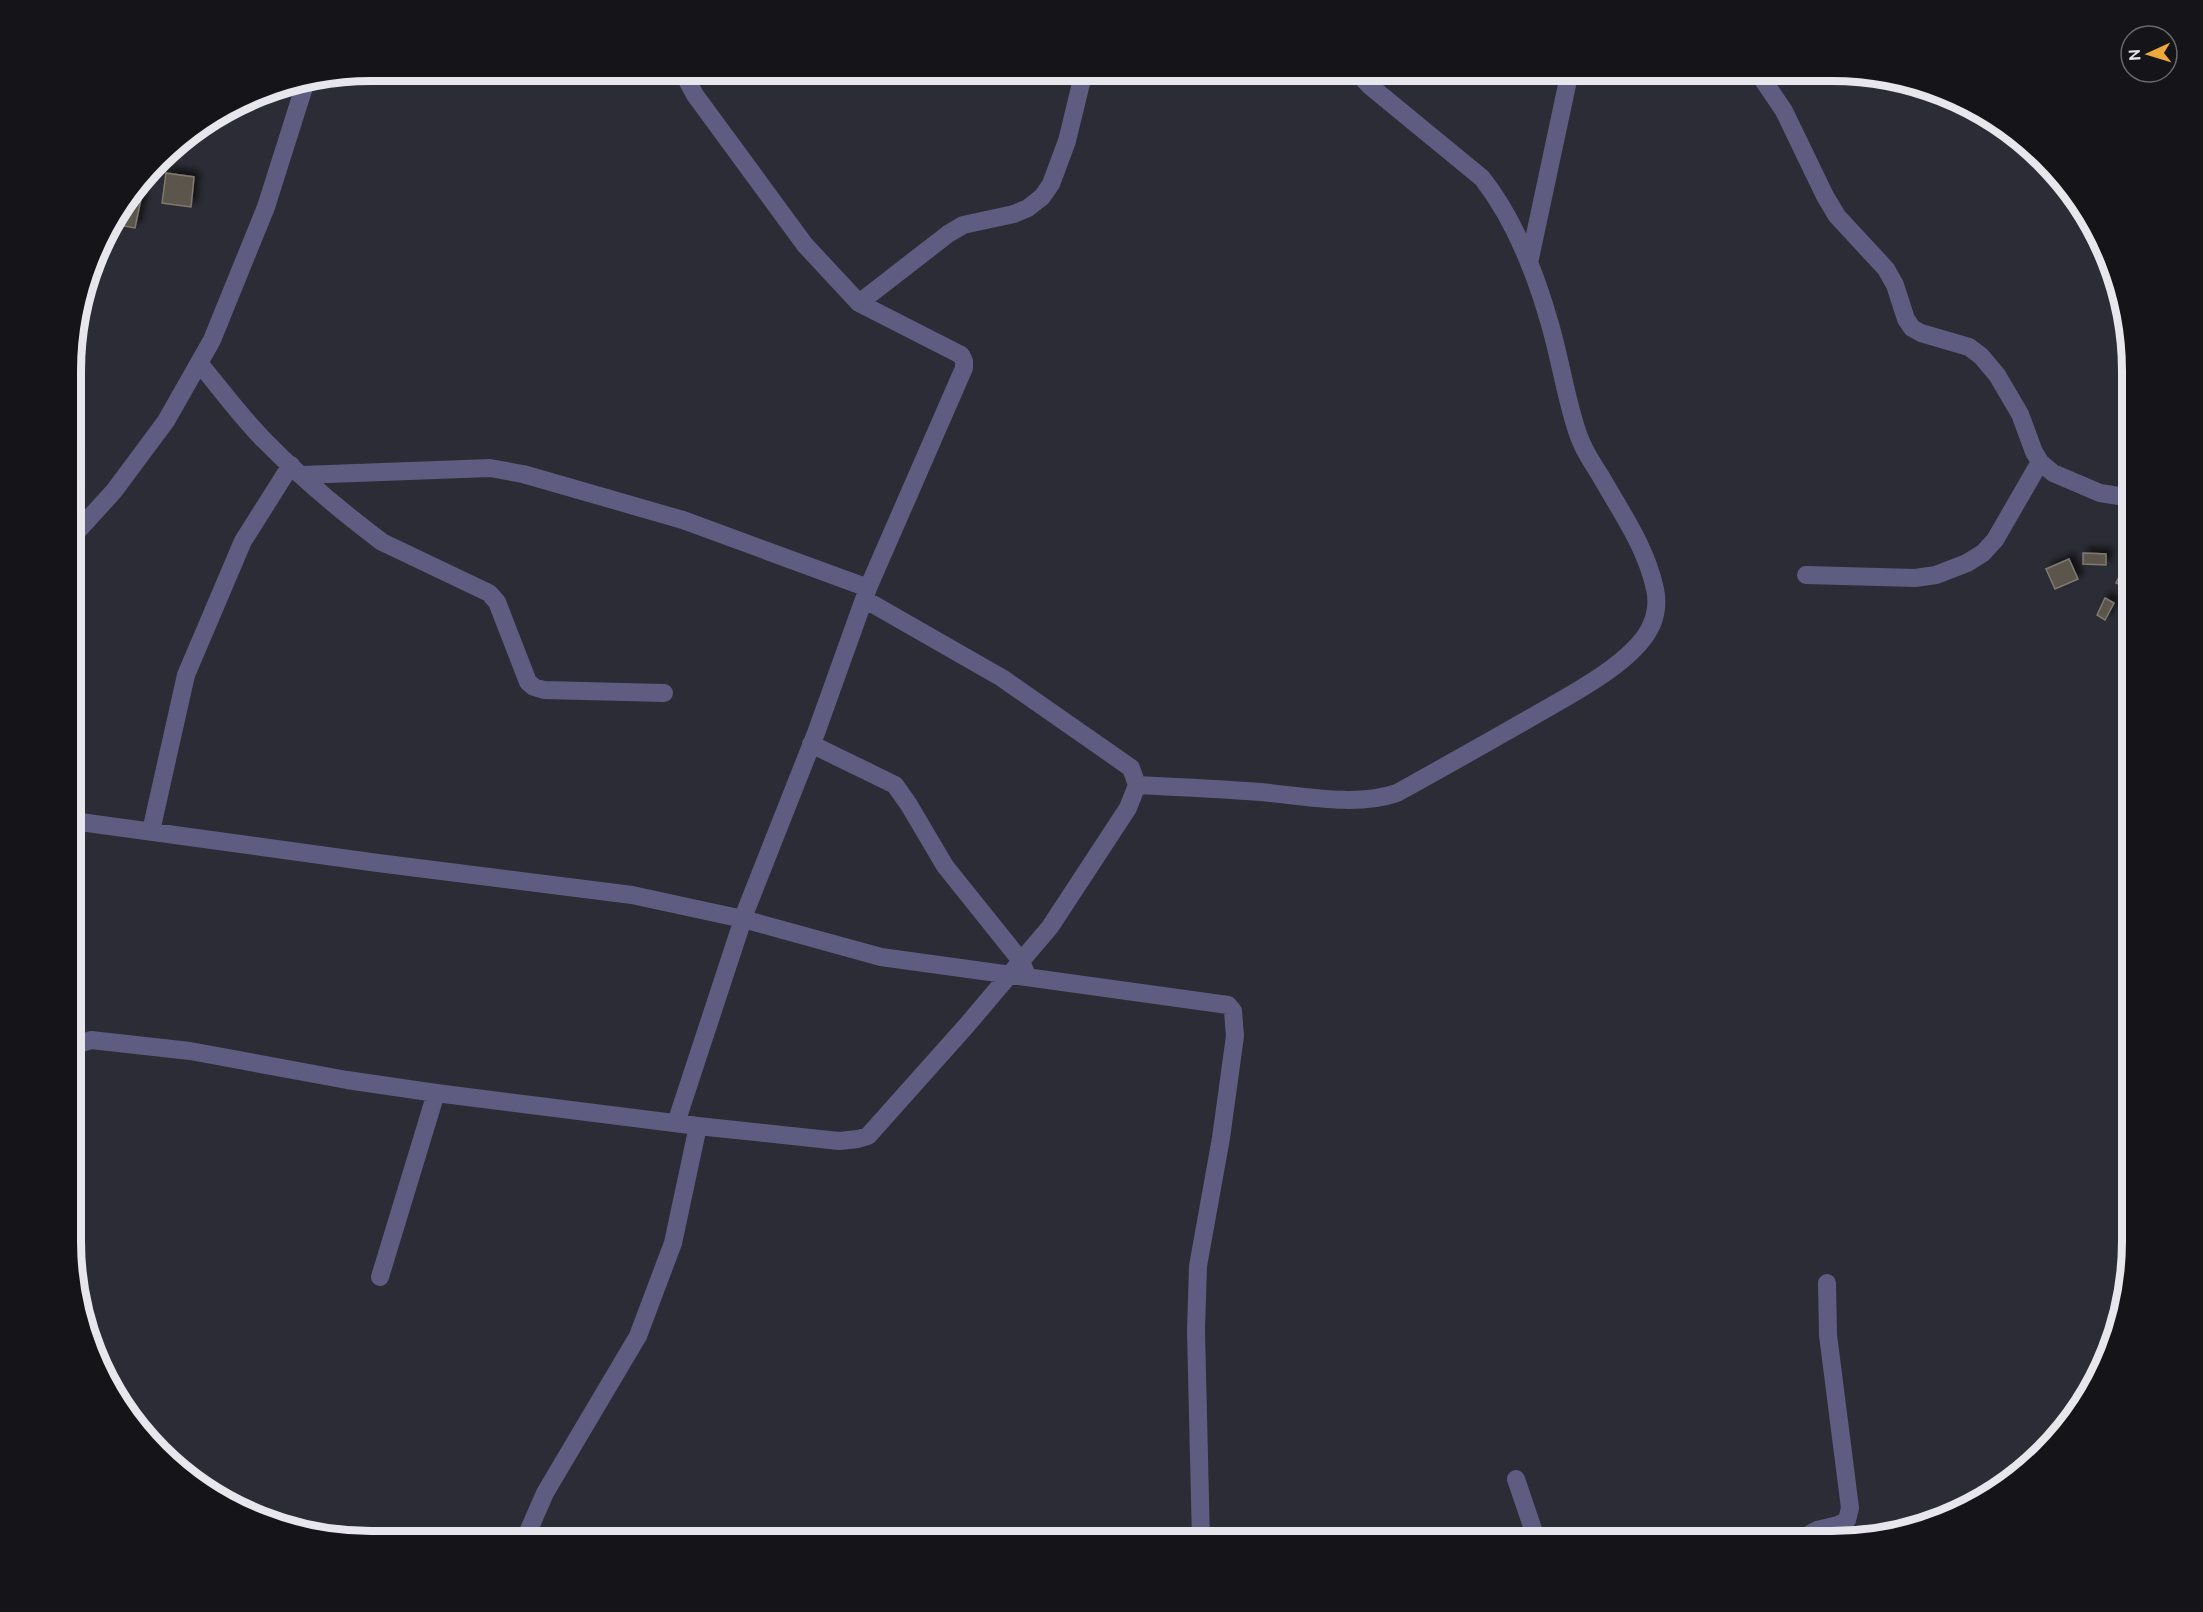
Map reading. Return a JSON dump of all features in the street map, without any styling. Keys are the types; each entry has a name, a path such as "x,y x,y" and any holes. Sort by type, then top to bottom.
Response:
{"street":[{"path":"676,1123 743,919 812,744 866,594 964,368 961,354 859,303 805,245 695,95 687,81"},
{"path":"859,303 955,229 979,220 1028,208 1042,197 1051,184 1067,141 1082,81"},
{"path":"1137,785 1361,800 1382,798 1397,793 1581,688 1617,664 1636,647 1650,629 1657,610 1656,590 1642,548 1587,454 1577,432 1549,321 1529,263 1496,196 1482,178 1365,81"},
{"path":"1529,263 1568,81"},
{"path":"1764,81 1784,111 1837,216 1886,269 1895,285 1906,319 1912,328 1921,333 1969,347 1981,356 1997,375 2020,414 2040,462 2054,473 2100,494 2122,497"},
{"path":"81,527 114,490 166,422 212,340 266,207 303,89"},
{"path":"199,363 263,439 382,542 489,593 497,602 528,682 534,687 544,690 664,693"},
{"path":"1806,576 1915,578 1936,575 1967,563 1983,553 1995,540 2040,462"},
{"path":"297,470 490,468 523,474 682,520 866,594 1002,678 1131,768 1137,785 1128,808 1050,927 1025,970"},
{"path":"151,831 186,675 243,541 297,470"},
{"path":"812,744 895,785 945,866 1025,970"},
{"path":"81,821 378,863 632,895 743,919 881,957 1009,975 1025,970 1228,1005 1233,1011 1235,1036 1221,1138 1198,1266 1196,1331 1201,1531"},
{"path":"81,1043 91,1040 190,1051 347,1080 436,1093 839,1141 868,1136 1009,975"},
{"path":"380,1277 436,1093"},
{"path":"528,1531 545,1493 638,1336 673,1243 698,1126"},
{"path":"1815,1531 1848,1520 1850,1508 1828,1335 1827,1283"},
{"path":"1516,1479 1534,1531"}],"building":[{"path":"166,173 194,177 191,207 162,203"},
{"path":"138,198 141,199 135,228 123,226 130,210"},
{"path":"2083,553 2106,554 2106,565 2083,564"},
{"path":"2069,559 2078,579 2055,589 2046,569"},
{"path":"2122,571 2122,586 2116,583"},
{"path":"2105,598 2114,603 2105,620 2097,615"}]}
